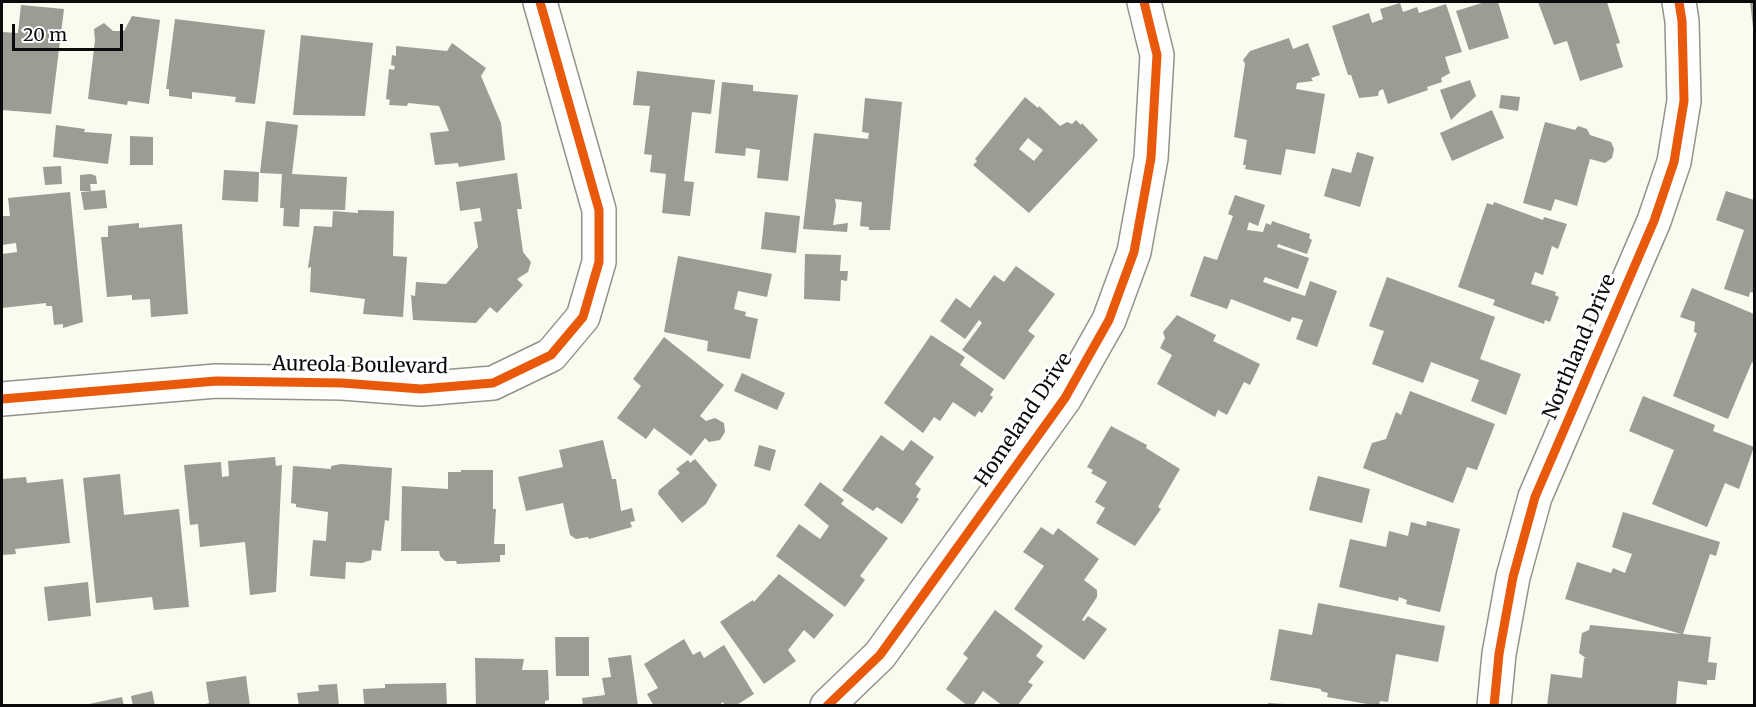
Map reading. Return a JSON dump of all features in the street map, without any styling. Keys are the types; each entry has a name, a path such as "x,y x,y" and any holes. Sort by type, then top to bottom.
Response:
{"street":[{"name":"Aureola Boulevard","path":"2,399 216,381 342,383 421,389 493,383 551,355 584,317 599,262 599,210 540,2"},
{"name":"Homeland Drive","path":"827,705 880,655 1065,398 1109,320 1134,252 1151,158 1157,55 1144,2"},
{"name":"Northland Drive","path":"1494,705 1499,654 1513,577 1535,497 1653,221 1674,162 1684,101 1682,21 1678,2"}],"building":[{"path":"1485,2 1498,2 1509,38 1469,50 1456,11"},
{"path":"1538,2 1607,2 1620,43 1616,44 1623,67 1580,81 1567,41 1554,45"},
{"path":"1750,2 1754,2 1754,27 1753,27"},
{"path":"1400,3 1403,12 1417,7 1419,13 1446,4 1462,52 1445,57 1450,73 1441,78 1442,82 1427,87 1428,90 1388,104 1383,89 1379,91 1378,96 1359,98 1351,75 1348,75 1332,26 1369,13 1372,23 1383,19 1380,9"},
{"path":"21,5 64,9 51,114 2,110 2,32 18,33"},
{"path":"132,16 160,20 149,104 128,101 127,105 88,99 95,40 94,29 104,23 113,31 124,31"},
{"path":"175,19 265,30 255,104 235,102 236,97 192,92 192,99 169,96 169,89 166,89"},
{"path":"301,35 373,43 365,116 293,115"},
{"path":"1289,38 1293,49 1308,43 1320,75 1311,78 1313,81 1297,83 1296,89 1325,94 1315,154 1286,149 1281,175 1245,169 1246,165 1243,165 1247,140 1234,137 1245,64 1243,60 1250,51"},
{"path":"452,43 486,68 481,76 501,123 505,160 459,167 458,163 435,165 430,133 449,131 439,106 408,103 407,106 389,105 390,100 386,99 389,69 394,70 395,66 391,65 392,55 396,56 396,46 447,51"},
{"path":"637,71 715,80 711,114 692,112 684,181 694,182 690,216 662,213 666,174 650,172 652,155 644,154 650,106 633,105"},
{"path":"1470,80 1476,96 1451,120 1440,90"},
{"path":"722,82 753,85 753,91 798,95 788,181 757,178 760,150 746,148 745,156 715,153"},
{"path":"1501,95 1520,97 1518,111 1499,108"},
{"path":"1025,97 1038,108 1039,106 1060,126 1067,122 1072,124 1076,120 1081,125 1082,123 1098,140 1029,213 973,165 977,161 975,159","holes":["1028,138 1043,150 1034,161 1019,149"]},
{"path":"865,98 902,102 890,230 869,230 869,227 860,226 862,202 835,199 833,225 848,223 847,232 803,229 814,133 868,139 869,133 862,132"},
{"path":"1492,110 1504,138 1452,161 1440,133"},
{"path":"266,121 298,125 292,174 347,177 345,210 300,209 299,227 283,226 284,208 280,208 282,174 260,173"},
{"path":"1545,122 1575,130 1578,126 1587,129 1590,135 1611,142 1614,149 1612,158 1605,163 1590,159 1577,206 1555,199 1551,211 1523,203"},
{"path":"56,125 85,129 84,132 112,134 108,164 53,157"},
{"path":"130,136 153,137 153,165 130,165"},
{"path":"1357,152 1374,157 1360,207 1324,196 1332,168 1351,173"},
{"path":"61,166 62,184 45,185 43,167"},
{"path":"224,170 259,172 258,202 222,200"},
{"path":"517,173 522,209 517,209 523,252 531,262 528,272 517,279 523,285 497,313 490,307 476,323 413,320 411,295 415,296 416,282 446,284 478,247 474,222 482,221 480,208 460,211 456,182"},
{"path":"80,175 96,176 97,184 90,184 91,191 80,191"},
{"path":"105,190 107,208 84,210 81,192"},
{"path":"1726,191 1754,200 1754,293 1750,292 1749,297 1724,289 1744,230 1716,220"},
{"path":"70,192 83,322 63,328 63,324 54,325 52,306 46,306 46,303 2,308 2,254 17,252 16,243 2,245 2,216 10,216 8,198"},
{"path":"1235,195 1265,205 1258,226 1249,222 1247,230 1263,232 1266,223 1271,225 1272,221 1310,234 1309,238 1312,240 1307,254 1278,244 1277,247 1309,258 1298,289 1265,277 1263,282 1305,296 1310,281 1337,291 1317,347 1296,339 1303,320 1292,317 1290,322 1231,299 1227,309 1190,296 1204,256 1217,260 1233,216 1228,214"},
{"path":"1494,202 1543,220 1544,217 1567,224 1558,249 1552,246 1543,275 1535,272 1531,284 1556,292 1555,295 1559,297 1550,322 1545,320 1544,324 1493,305 1495,300 1458,287 1487,203 1493,205"},
{"path":"358,210 394,211 393,256 407,257 403,317 363,314 365,299 310,292 311,267 308,268 314,226 332,227 333,211 358,213"},
{"path":"765,212 800,216 796,253 761,249"},
{"path":"139,223 139,228 182,224 188,314 151,317 150,299 132,300 132,295 107,297 101,237 108,237 108,226"},
{"path":"805,254 841,255 840,271 848,271 847,281 841,280 840,301 804,299"},
{"path":"678,256 772,274 767,297 738,291 734,309 746,312 745,316 758,319 750,359 707,351 708,341 664,332"},
{"path":"1016,266 1055,294 1028,331 1035,336 1004,380 962,350 982,323 979,320 965,339 940,321 956,298 970,308 994,275 1004,282"},
{"path":"1387,277 1495,317 1480,359 1521,374 1506,415 1471,401 1479,380 1431,362 1423,383 1372,364 1384,331 1369,326"},
{"path":"1692,288 1754,314 1754,364 1752,362 1728,419 1673,396 1697,333 1694,332 1695,322 1680,317"},
{"path":"1177,315 1216,335 1213,341 1260,364 1250,385 1244,382 1227,415 1218,410 1215,417 1157,384 1172,355 1160,348 1165,338 1163,332"},
{"path":"931,335 965,357 960,365 994,389 990,395 993,397 982,413 979,411 975,417 953,402 940,421 934,417 923,433 884,403"},
{"path":"664,337 724,385 700,416 706,421 715,418 724,423 725,432 720,440 709,442 705,438 691,456 654,428 646,439 617,418 641,386 633,379"},
{"path":"742,373 785,393 777,410 734,391"},
{"path":"1410,391 1495,424 1477,470 1467,467 1453,503 1363,468 1372,443 1386,439 1396,412 1401,415"},
{"path":"1643,396 1715,425 1713,431 1754,447 1739,489 1725,483 1707,527 1652,504 1674,450 1629,431"},
{"path":"1111,426 1147,445 1146,448 1180,469 1158,507 1161,509 1135,546 1096,523 1105,508 1095,502 1107,482 1091,473 1093,470 1087,467"},
{"path":"881,435 903,451 911,440 934,457 915,484 921,489 916,497 919,499 902,524 877,507 873,511 842,490"},
{"path":"603,440 612,479 616,479 621,511 632,508 635,521 630,522 632,527 589,539 588,537 576,539 570,535 563,503 526,511 518,477 563,467 559,450"},
{"path":"759,445 776,450 770,471 754,466"},
{"path":"275,457 276,466 282,465 276,592 250,595 245,542 200,547 198,524 190,525 184,465 221,462 222,477 229,476 228,461"},
{"path":"695,459 717,485 706,504 682,523 658,494 659,490 680,473 676,469 688,460 690,463"},
{"path":"341,464 392,468 389,521 385,520 381,551 372,550 371,560 362,563 346,562 345,579 310,576 313,540 326,541 328,512 296,507 296,504 291,503 293,466 331,469 331,466"},
{"path":"461,470 493,470 493,509 496,509 494,544 505,544 505,555 500,555 500,562 457,564 456,561 445,561 439,551 401,551 402,486 448,489 448,472 461,472"},
{"path":"120,474 124,515 179,509 189,607 154,610 152,597 96,603 83,478"},
{"path":"1318,476 1370,489 1362,523 1309,510"},
{"path":"26,477 27,483 63,479 70,543 15,549 16,554 2,555 2,479"},
{"path":"820,482 844,500 841,504 888,538 860,576 865,580 845,607 776,556 799,524 820,539 829,526 804,505"},
{"path":"1623,512 1720,542 1716,556 1710,554 1683,634 1711,637 1708,662 1717,663 1715,680 1707,680 1707,685 1678,681 1676,706 1547,706 1551,674 1582,678 1584,658 1587,659 1579,653 1582,633 1589,630 1590,625 1681,634 1565,599 1577,562 1611,573 1613,568 1625,573 1632,554 1612,547"},
{"path":"1427,521 1460,529 1440,612 1406,604 1407,600 1399,597 1398,601 1339,587 1350,539 1386,547 1389,531 1408,536 1411,522 1426,526"},
{"path":"1041,527 1053,535 1058,528 1099,559 1084,580 1097,590 1097,597 1082,620 1084,621 1088,616 1107,629 1084,660 1014,609 1044,566 1023,552"},
{"path":"779,574 834,615 814,639 804,630 788,650 796,661 764,684 720,622 753,600 754,602"},
{"path":"88,582 91,616 48,621 44,587"},
{"path":"1318,603 1445,626 1438,662 1396,654 1388,702 1380,701 1379,706 1327,697 1328,693 1321,689 1270,680 1279,629 1312,635"},
{"path":"995,610 1043,646 1036,656 1044,662 1028,682 1033,685 1017,706 1003,706 983,691 973,706 968,706 946,689 968,658 963,654"},
{"path":"555,637 589,637 589,676 556,676"},
{"path":"684,639 693,655 700,651 704,658 724,645 754,694 735,706 725,706 723,702 718,706 654,706 647,694 658,688 644,664"},
{"path":"631,655 638,706 583,706 582,698 605,695 602,678 611,677 608,658"},
{"path":"475,658 524,659 522,670 548,670 549,700 545,701 545,706 476,706"},
{"path":"246,676 250,706 199,706 209,703 206,682"},
{"path":"446,683 447,706 366,706 364,703 363,689 385,688 385,684"},
{"path":"337,684 339,706 299,706 297,693 319,691 318,685"},
{"path":"152,691 155,706 133,706 131,696"},
{"path":"122,697 124,706 89,706 89,704"},
{"path":"1268,703 1284,704 1284,706 1268,706"}],"cycle path":[{"path":"2,399 216,381 342,383 421,389 493,383 551,355 583,317 599,262 599,210 540,2"},
{"path":"827,706 880,655 1065,398 1109,320 1134,252 1151,158 1157,55 1144,2"},
{"path":"1494,706 1499,654 1513,577 1535,497 1654,221 1674,162 1684,101 1682,21 1679,2"}]}
